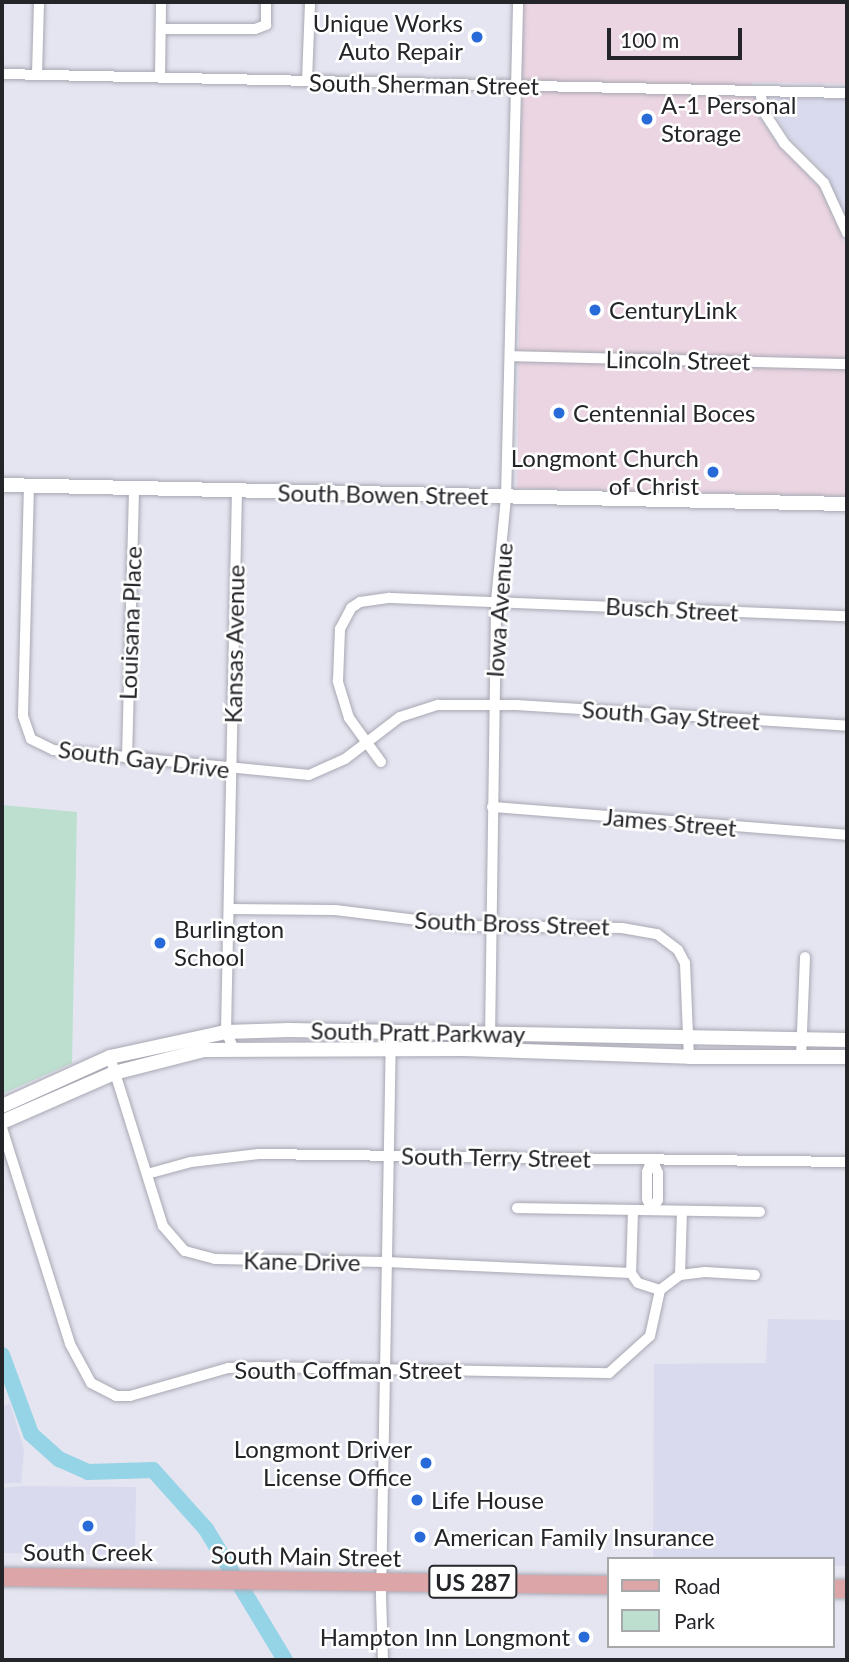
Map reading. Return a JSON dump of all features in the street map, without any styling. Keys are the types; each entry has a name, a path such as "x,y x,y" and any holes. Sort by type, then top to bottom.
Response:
{"main road":[{"name":"South Main Street","path":"2,1577 608,1585"}],"street":[{"path":"37,75 39,2"},
{"path":"160,77 161,2"},
{"path":"161,29 255,29 265,25 266,2"},
{"path":"307,82 310,2"},
{"name":"Iowa Avenue","path":"490,1050 496,601 506,497 518,2"},
{"name":"South Sherman Street","path":"2,74 847,93"},
{"path":"760,91 764,112 784,144 824,183 847,233"},
{"name":"Lincoln Street","path":"510,356 847,364"},
{"name":"South Bowen Street","path":"2,485 847,504"},
{"name":"South Gay Drive","path":"29,485 24,727 31,739 54,750 232,770 309,775 323,771 367,745 400,718 418,709 438,705 494,705"},
{"name":"Louisana Place","path":"127,758 134,488"},
{"name":"Kansas Avenue","path":"234,1049 226,1032 237,491"},
{"name":"Busch Street","path":"381,762 349,718 338,681 340,629 351,608 375,598 847,616"},
{"name":"South Gay Street","path":"494,705 847,726"},
{"name":"James Street","path":"492,807 847,835"},
{"name":"South Bross Street","path":"230,909 335,910 491,927 640,929 667,940 678,950 687,973 689,1057"},
{"path":"801,1057 805,957"},
{"path":"383,1660 381,1581 391,1031"},
{"name":"South Pratt Parkway","path":"2,1106 110,1057 226,1032 490,1032 847,1040"},
{"name":"South Pratt Parkway","path":"2,1122 114,1073 204,1050 490,1050 689,1057 847,1057"},
{"name":"Kane Drive","path":"110,1057 163,1226 172,1240 194,1255 215,1259 386,1262 631,1273 638,1283 660,1290"},
{"name":"South Coffman Street","path":"2,1128 70,1345 86,1378 102,1391 130,1396 228,1368 609,1373 650,1336 660,1290"},
{"name":"South Terry Street","path":"147,1174 191,1162 234,1155 847,1162"},
{"path":"652,1159 647,1172 647,1199 652,1209"},
{"name":"South Terry Street","path":"517,1208 760,1212"},
{"path":"631,1273 633,1211"},
{"path":"680,1275 682,1212"},
{"path":"660,1290 680,1275 705,1272 755,1275"}],"shaded area":[{"path":"523,2 847,2 847,84 751,82 758,115 778,145 821,189 847,248 847,496 517,488"},
{"path":"771,97 847,99 847,221 821,169 790,138 773,111"},
{"path":"768,1319 847,1320 847,1566 835,1566 835,1557 653,1557 654,1364 766,1363"},
{"path":"10,1403 24,1450 21,1483 2,1483 2,1407"},
{"path":"136,1487 135,1555 2,1553 2,1488"}],"green space":[{"path":"2,805 77,812 72,1063 2,1094"}],"waterway":[{"path":"2,1355 31,1434 59,1459 88,1472 153,1470 206,1529 285,1660"}],"place":[{"name":"Unique Works Auto Repair","path":"477,37"},
{"name":"A-1 Personal Storage","path":"647,119"},
{"name":"CenturyLink","path":"595,310"},
{"name":"Centennial Boces","path":"559,413"},
{"name":"Longmont Church of Christ","path":"713,472"},
{"name":"Burlington School","path":"160,943"},
{"name":"Longmont Driver License Office","path":"426,1463"},
{"name":"Life House","path":"417,1500"},
{"name":"South Creek","path":"88,1526"},
{"name":"American Family Insurance","path":"420,1537"},
{"name":"Hampton Inn Longmont","path":"584,1637"}]}
